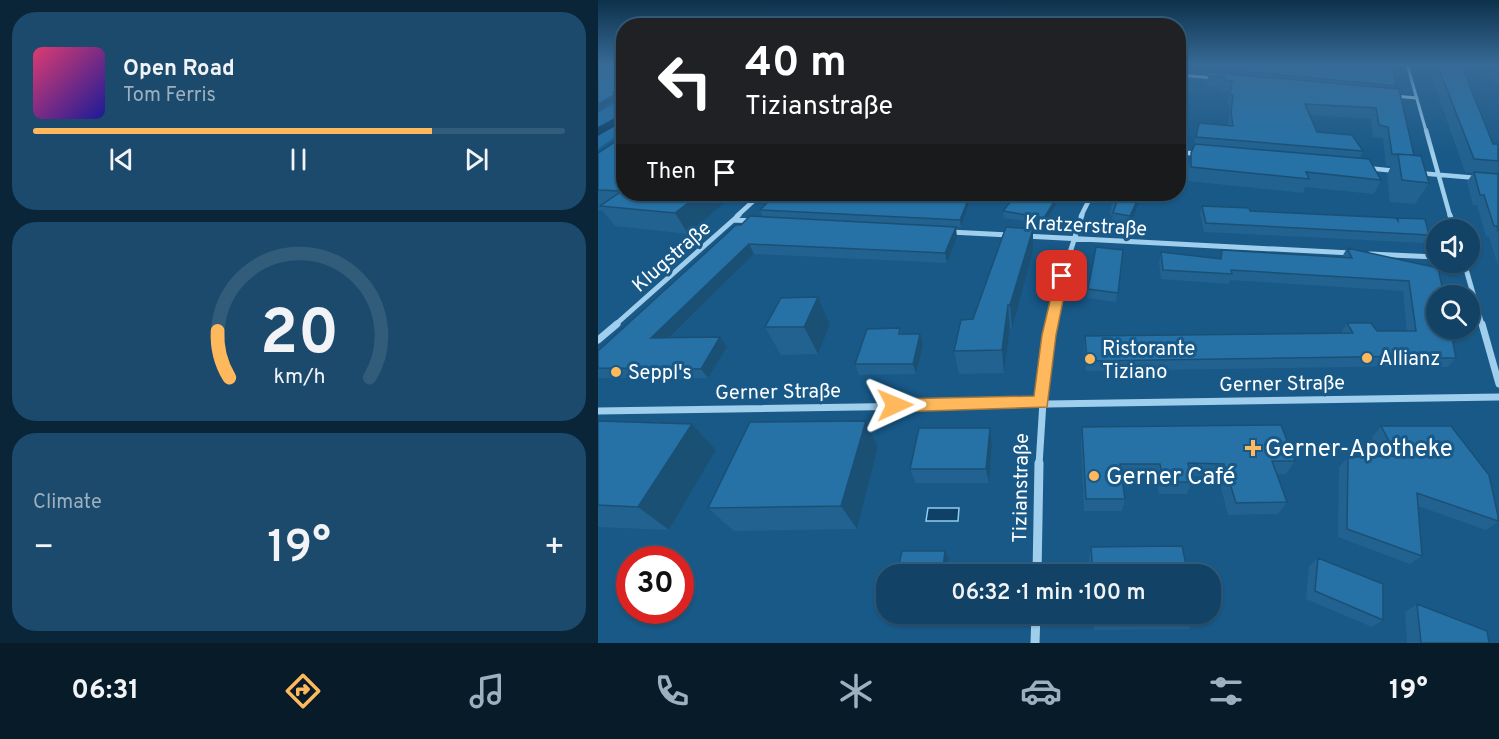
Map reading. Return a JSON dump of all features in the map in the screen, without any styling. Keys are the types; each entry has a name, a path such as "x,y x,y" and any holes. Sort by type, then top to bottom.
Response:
{"street":[{"path":"1416,94 1451,219"},
{"path":"1394,96 1417,98"},
{"path":"1186,154 1207,155"},
{"path":"1360,168 1488,179"},
{"name":"Klugstraße","path":"598,340 754,201"},
{"name":"Tizianstraße","path":"1037,564 1041,402 1049,335 1073,239 1089,201"},
{"path":"734,220 758,222"},
{"name":"Kratzerstraße","path":"945,232 1355,254"},
{"path":"1367,254 1426,257"},
{"path":"1467,273 1498,384"},
{"name":"Gerner Straße","path":"598,411 1498,396"},
{"path":"1035,643 1036,624"}],"shaded area":[{"path":"616,103 616,137 598,149 598,113"},
{"path":"928,508 959,508 958,521 926,521"}],"building":[{"path":"598,94 616,94 616,94 598,104"},
{"path":"1400,94 1414,155 1392,154 1388,127 1379,125 1376,108 1305,104 1317,132 1352,135 1363,151 1196,137 1199,123 1233,126 1231,113 1233,95 1230,95"},
{"path":"1449,94 1473,94 1493,144 1498,144 1498,161 1474,159"},
{"path":"616,141 616,191 598,190 598,153"},
{"path":"1195,144 1369,159 1381,180 1306,172 1309,179 1191,167 1191,153"},
{"path":"1398,154 1421,156 1429,183 1402,180"},
{"path":"1474,172 1498,174 1498,231 1497,226 1494,226 1484,195 1480,195"},
{"path":"616,195 616,201 691,201 675,213 600,206"},
{"path":"769,201 968,201 960,220 760,210"},
{"path":"1011,201 1055,201 1044,218 1003,211"},
{"path":"1117,201 1137,201 1130,216 1113,213"},
{"path":"1202,206 1249,208 1250,211 1396,218 1398,221 1398,218 1425,219 1426,235 1206,223"},
{"path":"750,216 956,227 945,253 749,244 651,338 720,337 701,369 598,368 598,351 736,225 741,225"},
{"path":"1006,227 1033,229 1010,305 1008,305 1002,350 954,351 961,320 973,319"},
{"path":"1096,247 1123,250 1118,293 1088,289"},
{"path":"1347,248 1426,265 1426,273 1439,273 1442,285 1426,285 1426,339 1452,339 1456,358 1421,358 1420,356 1087,361 1085,336 1353,333 1347,323 1371,323 1377,331 1416,331 1409,281 1231,270 1232,274 1163,270 1161,252 1221,259 1222,250 1352,258"},
{"path":"818,297 804,327 765,327 781,298"},
{"path":"900,328 899,334 920,334 913,364 855,364 867,329"},
{"path":"598,421 692,424 638,507 598,505"},
{"path":"866,421 841,506 708,508 750,422"},
{"path":"1281,425 1295,461 1272,461 1287,502 1236,503 1224,464 1188,463 1192,482 1163,482 1160,464 1120,464 1125,499 1086,499 1082,427"},
{"path":"1381,426 1451,426 1489,475 1498,521 1417,493 1422,556 1347,529 1348,457 1397,456"},
{"path":"919,428 990,428 986,469 910,469"},
{"path":"1182,546 1186,564 1092,564 1091,547"},
{"path":"902,551 945,551 943,564 899,564"},
{"path":"1318,558 1383,584 1383,620 1315,591"},
{"path":"1417,604 1487,631 1489,643 1421,643"}],"waterway":[{"path":"598,132 616,121"}],"place":[{"name":"Allianz","path":"1367,358"},
{"name":"Ristorante Tiziano","path":"1090,359"},
{"name":"Seppl's","path":"616,372"},
{"name":"Gerner-Apotheke","path":"1253,448"},
{"name":"Gerner Café","path":"1094,476"}],"route":[{"path":"895,405 1041,402 1049,335 1062,276"}]}
